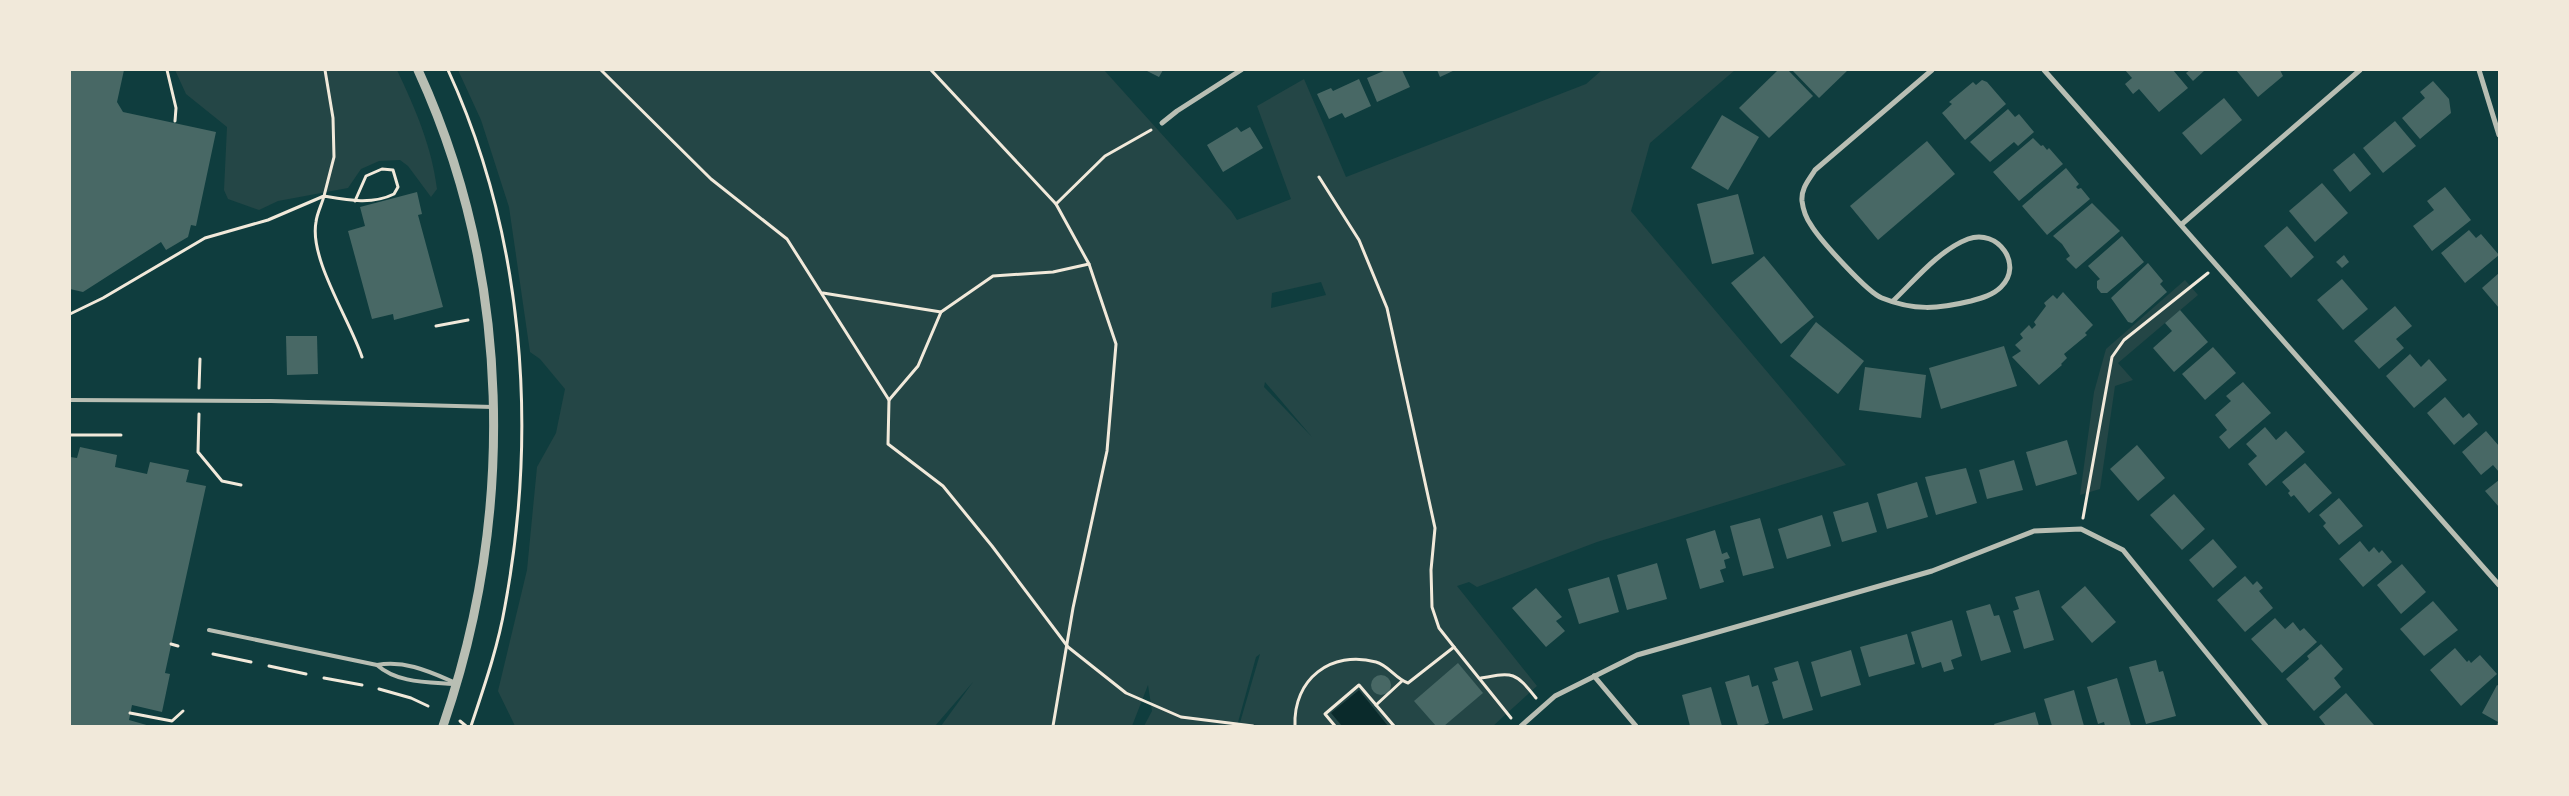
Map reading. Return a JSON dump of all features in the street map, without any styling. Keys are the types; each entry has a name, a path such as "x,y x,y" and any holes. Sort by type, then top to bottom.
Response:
{"street":[{"path":"418,70 446,138 468,208 487,312 494,407 494,462 489,524 480,586 457,684 443,726"},
{"path":"1162,123 1177,111 1241,70"},
{"path":"1893,301 1948,250 1969,238 1990,237 2000,244 2007,254 2011,266 2008,280 1997,291 1984,297 1941,308 1925,308 1893,301 1880,298 1868,289 1811,226 1804,212 1803,187 1815,170 1932,70"},
{"path":"2044,70 2218,264 2499,585"},
{"path":"2182,224 2360,70"},
{"path":"2479,70 2499,135"},
{"path":"1521,726 1554,696 1636,655 1932,571 2034,531 2081,529 2123,550 2266,726"},
{"path":"1594,676 1636,726"}],"lane":[{"path":"70,400 272,401 494,407"},
{"path":"209,630 377,665 394,662 421,668 457,684"},
{"path":"377,665 387,674 418,682 457,684"}],"path":[{"path":"167,70 176,108 175,121"},
{"path":"325,70 333,118 334,157 315,223 318,257 354,332 362,357"},
{"path":"601,70 712,179 787,239 889,400 888,444 943,486 992,546 1068,648 1126,693 1181,717 1252,726"},
{"path":"931,70 1056,204 1089,264 1116,344 1107,451 1073,608 1068,648 1053,726"},
{"path":"1056,204 1105,156 1162,123"},
{"path":"70,314 103,298 205,238 268,220 324,196 355,201 371,200 394,194 398,187 393,170 382,169 366,176 355,201"},
{"path":"1318,177 1359,240 1387,308 1435,528 1431,570 1432,607 1439,628 1512,719"},
{"path":"889,400 918,366 941,312 993,276 1053,272 1089,264"},
{"path":"2081,529 2112,357 2124,340 2218,264"},
{"path":"822,293 941,312"},
{"path":"436,326 468,320"},
{"path":"199,388 200,359"},
{"path":"199,414 198,452 222,481 242,485"},
{"path":"70,435 121,435"},
{"path":"171,644 178,646"},
{"path":"1295,726 1294,714 1303,687 1311,676 1342,660 1379,663 1402,681 1408,682 1454,646"},
{"path":"213,654 251,662"},
{"path":"269,666 306,674"},
{"path":"1481,678 1505,674 1519,677 1543,706"},
{"path":"324,678 362,685"},
{"path":"1376,705 1402,681"},
{"path":"1335,726 1325,714 1359,685 1394,726"},
{"path":"379,689 411,698 428,706"},
{"path":"130,714 172,721 184,711"},
{"path":"460,721 466,726"}],"shaded area":[{"path":"175,70 397,70 427,143 437,189 431,197 408,166 400,160 379,161 361,169 348,188 278,201 259,210 228,199 224,190 227,127 186,94"},
{"path":"458,70 1104,70 1237,220 1291,199 1257,106 1304,79 1346,177 1586,84 1602,70 1735,70 1650,143 1631,211 1846,465 1597,542 1477,587 1469,582 1457,586 1537,686 1493,726 1239,726 1260,654 1256,657 1237,726 1144,726 1152,711 1148,685 1132,726 941,726 973,682 935,726 515,726 498,691 527,570 537,467 556,433 565,389 540,359 530,352 509,207 481,120","holes":["1321,282 1326,295 1271,308 1272,293","1265,382 1312,437 1264,387"]},
{"path":"2185,280 2198,295 2118,363 2133,380 2115,386 2100,489 2080,495 2094,392 2106,349"},
{"path":"1359,690 1388,726 1342,726 1331,713"}],"building":[{"path":"70,70 124,70 117,102 123,112 216,132 196,226 191,225 188,237 166,250 161,242 83,292 70,289"},
{"path":"1145,70 1163,70 1159,77"},
{"path":"1386,70 1402,70 1410,87 1377,102 1367,78"},
{"path":"1437,70 1455,70 1440,77"},
{"path":"1778,70 1788,70 1813,96 1769,138 1739,108"},
{"path":"1792,70 1848,70 1819,98"},
{"path":"2125,70 2173,70 2188,88 2159,112 2139,89 2133,94 2125,84 2132,78"},
{"path":"2190,70 2205,70 2193,81 2186,73"},
{"path":"2236,70 2280,70 2283,76 2258,97"},
{"path":"1359,79 1371,106 1345,118 1342,113 1329,119 1317,94 1331,88 1333,91"},
{"path":"1982,80 1987,82 2006,104 1965,140 1942,113 1952,104 1949,102 1973,82 1976,85"},
{"path":"2433,81 2449,99 2451,113 2420,139 2402,118 2425,98 2420,92"},
{"path":"2224,98 2242,120 2201,155 2182,133"},
{"path":"2008,109 2015,117 2019,114 2034,132 2018,146 2014,142 1990,162 1970,142"},
{"path":"1722,115 1759,137 1728,190 1691,168"},
{"path":"2395,121 2416,146 2383,173 2363,148"},
{"path":"1237,127 1241,132 1250,127 1263,148 1223,172 1207,145"},
{"path":"2033,138 2047,150 2049,148 2063,164 2019,201 1993,172"},
{"path":"1927,141 1955,174 1878,240 1850,206"},
{"path":"2354,153 2371,174 2350,192 2333,170"},
{"path":"2066,168 2079,184 2076,187 2078,189 2081,188 2090,199 2047,235 2022,206"},
{"path":"2322,183 2348,213 2315,242 2289,211"},
{"path":"2445,187 2471,220 2432,251 2413,226 2434,210 2427,201"},
{"path":"417,192 422,214 418,215 443,307 394,320 393,314 372,319 348,231 365,226 360,207"},
{"path":"1738,194 1754,254 1712,264 1697,204"},
{"path":"2092,203 2120,231 2076,269 2066,259 2070,256 2062,244 2053,236"},
{"path":"2287,226 2314,257 2291,278 2264,246"},
{"path":"2469,230 2476,238 2481,234 2499,255 2465,283 2441,253"},
{"path":"2122,236 2144,262 2107,293 2101,293 2097,288 2097,281 2100,279 2088,266"},
{"path":"2344,255 2349,262 2342,268 2336,262"},
{"path":"1764,256 1814,317 1781,344 1731,283"},
{"path":"2148,263 2163,281 2160,284 2167,292 2132,323 2128,322 2111,298"},
{"path":"2499,273 2499,308 2482,288"},
{"path":"2342,279 2368,309 2343,330 2317,300"},
{"path":"2063,292 2093,325 2085,333 2087,335 2064,354 2067,358 2062,365 2039,385 2012,357 2021,351 2015,345 2023,338 2020,334 2029,325 2032,329 2036,325 2034,322 2046,306 2044,303 2053,295 2057,299"},
{"path":"2395,306 2412,326 2396,339 2404,348 2379,369 2354,341"},
{"path":"2180,310 2208,342 2174,372 2153,348 2172,331 2165,323"},
{"path":"1816,322 1864,361 1838,394 1790,356"},
{"path":"286,336 317,336 318,374 287,375"},
{"path":"2004,346 2017,386 1941,409 1929,368"},
{"path":"2213,347 2236,373 2205,400 2182,374"},
{"path":"2410,354 2421,367 2429,359 2447,380 2414,408 2386,376"},
{"path":"1865,367 1926,375 1921,418 1859,410"},
{"path":"2243,382 2271,413 2229,449 2219,437 2227,430 2215,415 2231,401 2226,396"},
{"path":"2445,397 2463,418 2469,413 2478,424 2454,445 2427,413"},
{"path":"2265,427 2276,440 2286,431 2305,452 2266,486 2248,464 2257,456 2246,444"},
{"path":"2486,431 2499,446 2499,472 2493,465 2481,475 2462,452"},
{"path":"2067,440 2077,474 2036,486 2026,452"},
{"path":"2137,445 2165,478 2138,501 2110,469"},
{"path":"80,447 117,455 115,467 147,474 150,462 189,470 186,482 206,486 165,673 170,674 162,712 132,705 129,720 150,726 70,726 70,457 77,458"},
{"path":"2014,460 2023,490 1987,499 1979,470"},
{"path":"2305,463 2332,493 2309,513 2294,495 2291,497 2288,493 2290,491 2282,482"},
{"path":"1966,468 1977,503 1936,515 1925,477"},
{"path":"2499,480 2499,507 2485,491"},
{"path":"1917,482 1928,517 1887,529 1877,494"},
{"path":"2174,494 2205,529 2182,550 2150,515"},
{"path":"2339,498 2363,526 2339,545 2323,526 2326,523 2319,515"},
{"path":"1868,502 1877,532 1842,542 1833,512"},
{"path":"1822,515 1831,546 1787,559 1778,529"},
{"path":"1760,518 1774,568 1743,576 1730,526"},
{"path":"1715,530 1722,554 1727,552 1730,558 1724,560 1726,568 1720,570 1724,582 1700,589 1686,539"},
{"path":"2213,539 2237,567 2213,588 2189,560"},
{"path":"2360,541 2369,552 2374,547 2379,553 2382,550 2392,562 2363,587 2339,559"},
{"path":"1657,563 1667,599 1627,610 1617,575"},
{"path":"2402,564 2426,592 2401,614 2377,585"},
{"path":"2245,576 2253,585 2257,581 2263,588 2259,591 2273,608 2245,632 2217,600"},
{"path":"1609,577 1619,612 1579,624 1568,589"},
{"path":"2085,586 2116,622 2092,643 2061,607"},
{"path":"1536,588 1562,617 1556,621 1565,631 1546,647 1512,608"},
{"path":"2039,590 2054,640 2024,649 2013,611 2019,609 2015,597"},
{"path":"2433,601 2458,630 2424,656 2400,629"},
{"path":"1990,604 1994,616 1999,615 2011,652 1981,661 1966,611"},
{"path":"2275,618 2285,629 2293,622 2300,631 2304,628 2317,642 2282,673 2251,639"},
{"path":"1952,620 1962,656 1951,660 1954,669 1944,672 1941,662 1922,668 1911,632"},
{"path":"1907,634 1915,664 1869,677 1860,647"},
{"path":"2321,644 2343,669 2334,678 2341,687 2314,711 2286,679 2309,659 2307,656"},
{"path":"2455,648 2467,662 2469,660 2471,663 2480,655 2497,674 2461,706 2430,670"},
{"path":"1851,650 1861,685 1821,697 1811,662"},
{"path":"2156,660 2159,672 2163,671 2176,716 2146,724 2129,667"},
{"path":"1798,661 1813,710 1783,719 1772,682 1778,680 1774,668"},
{"path":"1458,663 1483,693 1444,726 1436,726 1414,701"},
{"path":"1377,675 1385,675 1391,681 1391,689 1385,695 1377,695 1371,689 1371,681"},
{"path":"1749,675 1752,687 1758,685 1769,723 1761,726 1738,726 1725,682"},
{"path":"2117,678 2131,726 2105,726 2104,722 2098,724 2087,687"},
{"path":"2497,685 2499,686 2499,726 2496,726 2498,722 2482,713"},
{"path":"1711,687 1722,726 1690,726 1682,695"},
{"path":"2074,690 2084,726 2052,726 2044,699"},
{"path":"2346,693 2373,726 2326,726 2319,717"},
{"path":"2035,712 2039,726 1995,726 1994,724"}]}
